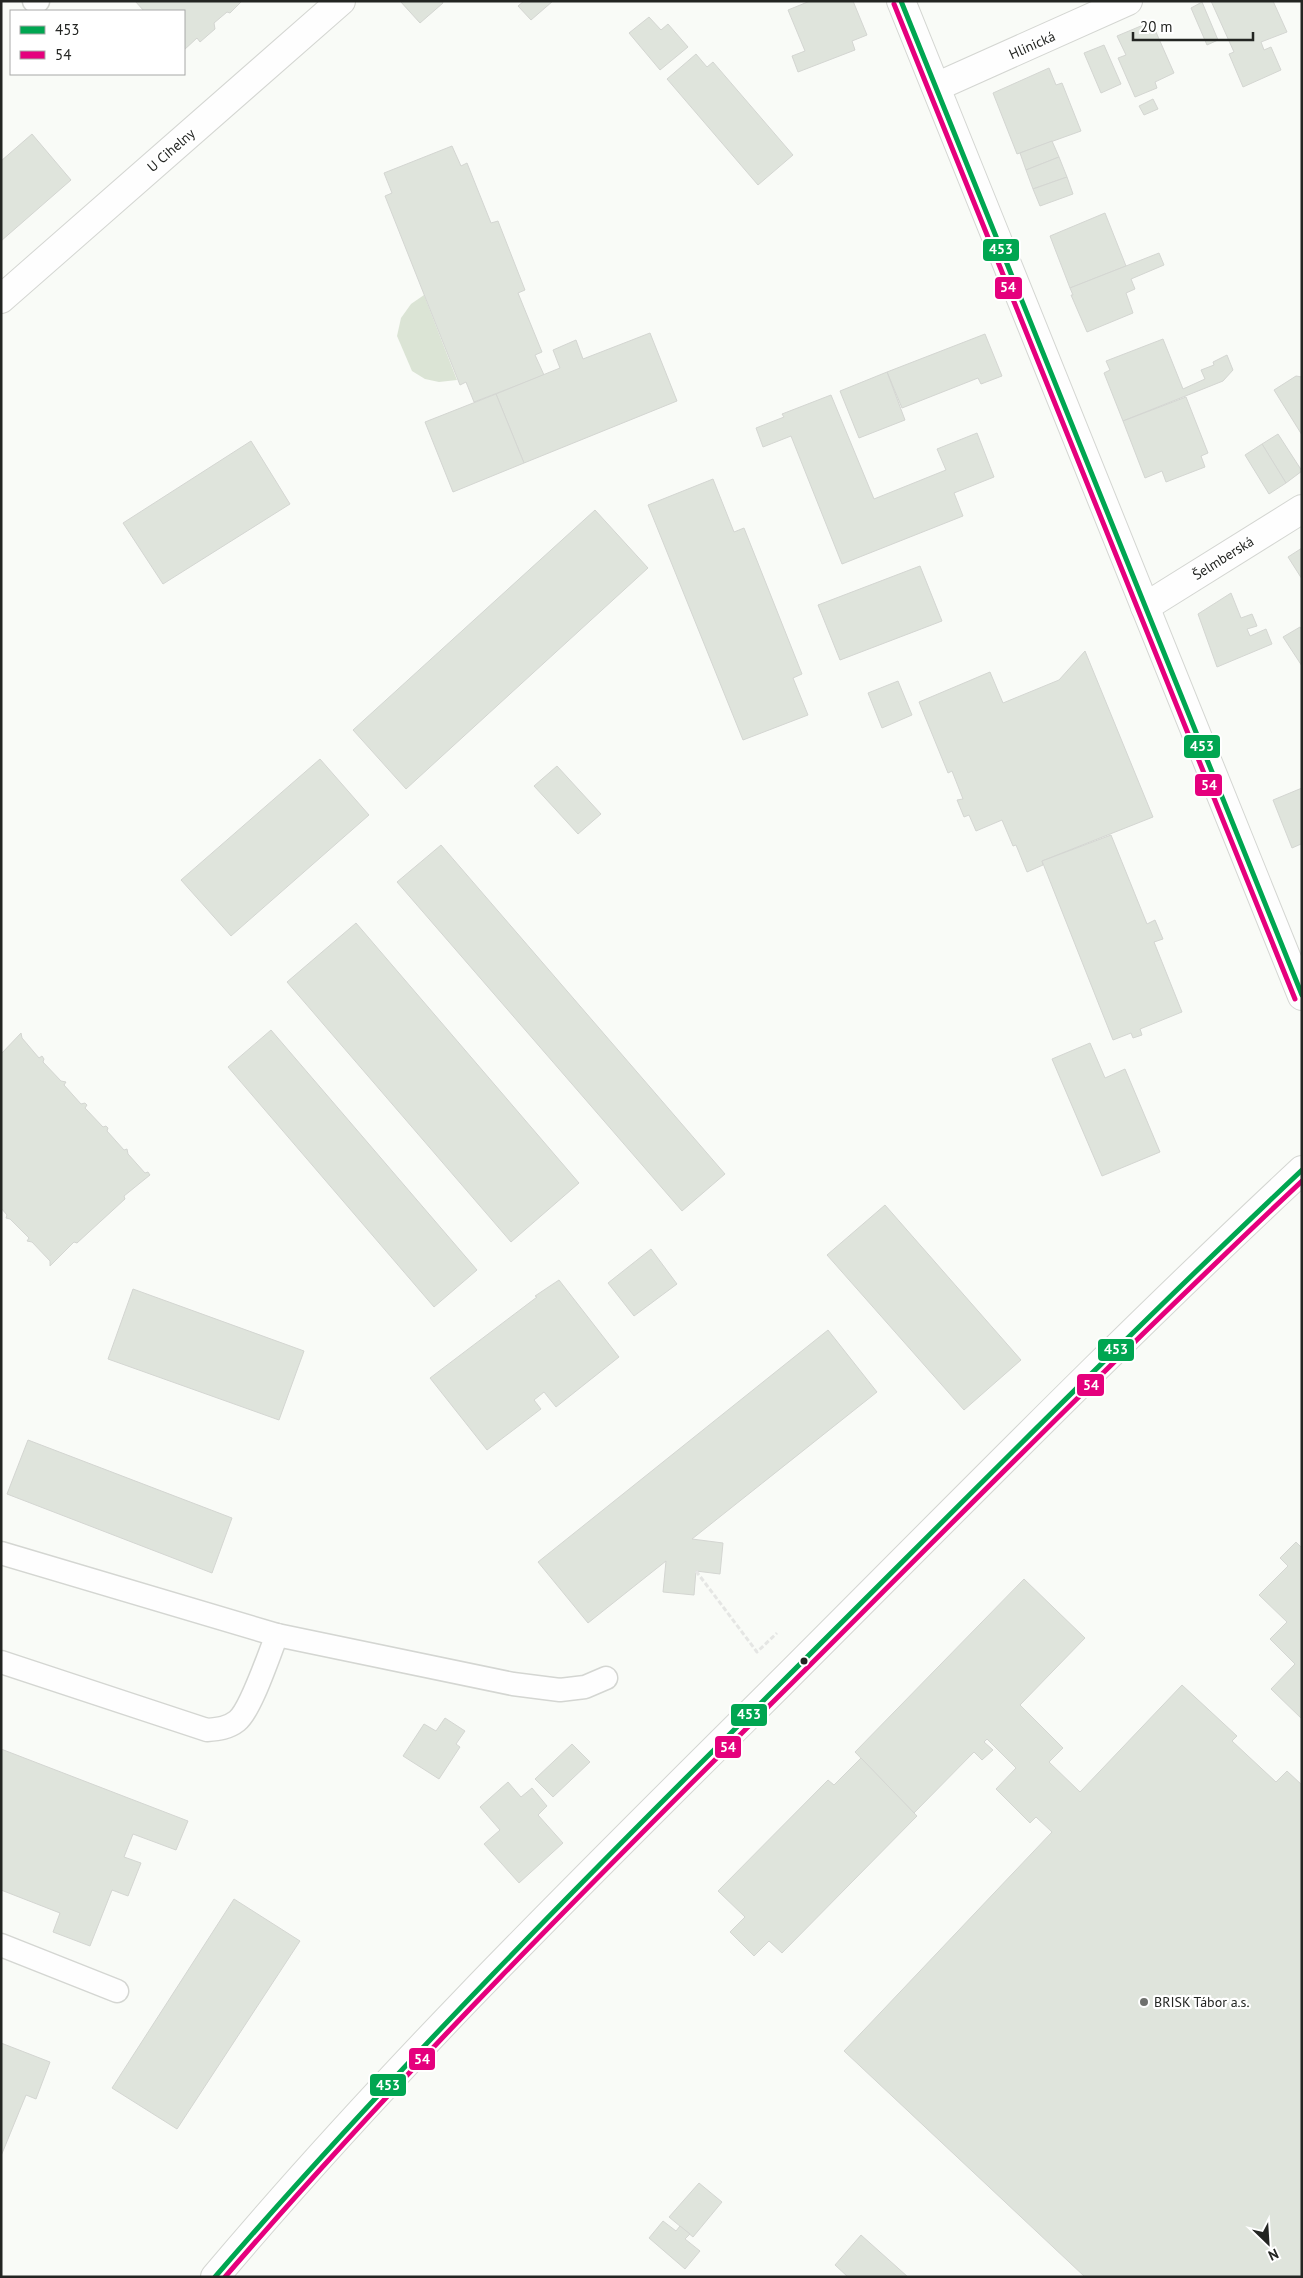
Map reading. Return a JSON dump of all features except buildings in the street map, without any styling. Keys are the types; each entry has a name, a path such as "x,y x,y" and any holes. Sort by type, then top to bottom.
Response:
{"main road":[{"name":"U Cihelny","path":"1,299 341,1"},
{"path":"901,1 1302,996"},
{"name":"Hlinická","path":"936,88 1128,1"},
{"name":"Šelmberská","path":"1145,607 1302,509"},
{"path":"215,2277 281,2199 358,2114 577,1885 948,1518 1117,1346 1302,1170"}],"lane":[{"path":"1,1553 277,1635 513,1684 560,1690 585,1687 606,1678"},
{"path":"1,1662 208,1730 225,1728 239,1720 247,1707 277,1635"},
{"path":"1,1945 118,1991"}],"path":[{"path":"696,1571 757,1652 777,1634"}],"green space":[{"path":"424,295 457,380 439,382 425,379 412,371 397,336 401,318 411,304"}],"transit line":[{"name":"453","path":"901,1 1302,995"},
{"name":"54","path":"894,4 1295,999"},
{"name":"453","path":"215,2277 421,2049 563,1902 1039,1426 1302,1170"},
{"name":"54","path":"225,2277 360,2126 499,1978 1042,1434 1302,1181"}],"place":[{"name":"BRISK Tábor a.s.","path":"1144,2002"}]}
